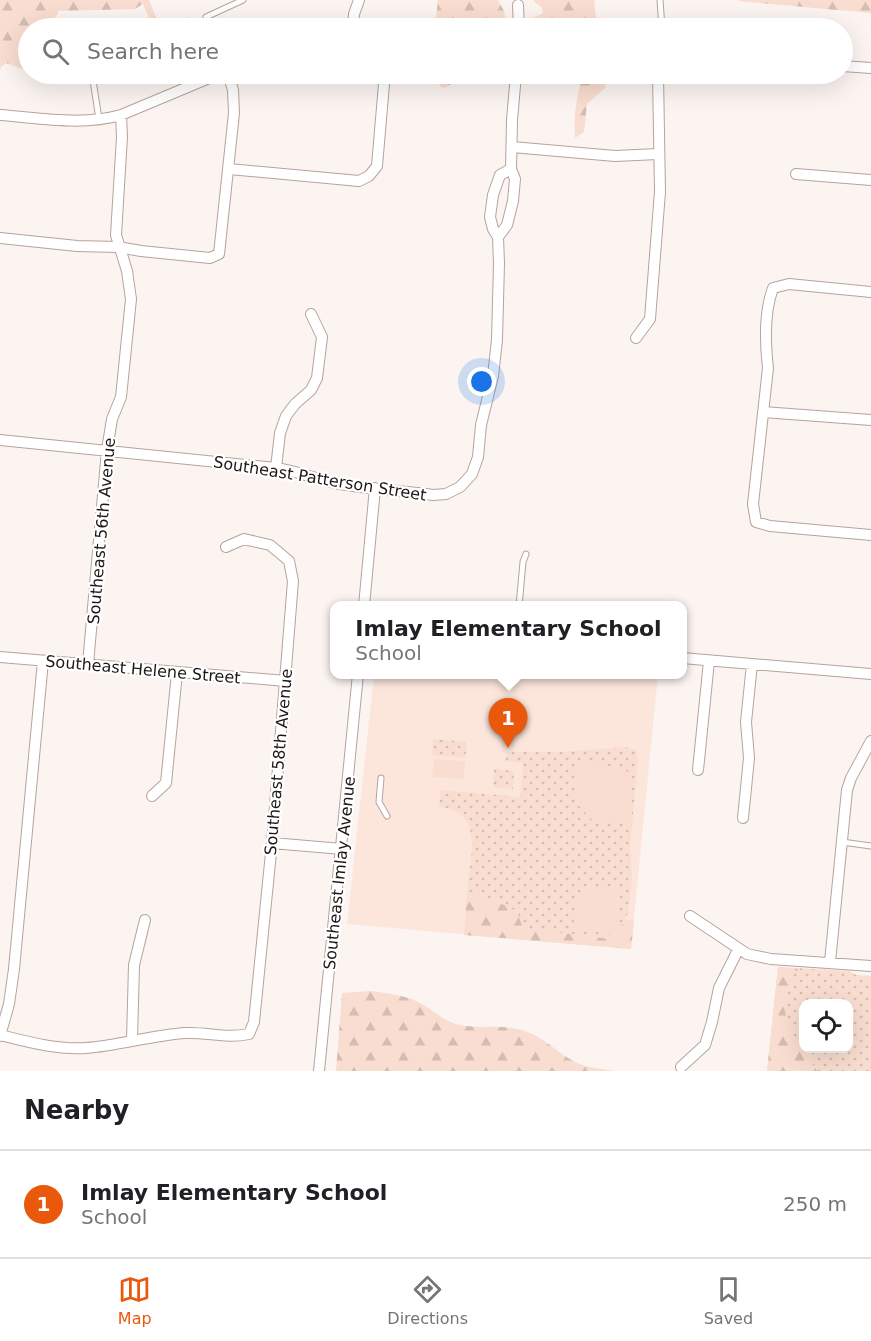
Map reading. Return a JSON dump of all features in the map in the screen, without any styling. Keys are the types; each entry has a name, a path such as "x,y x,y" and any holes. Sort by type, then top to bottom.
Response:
{"street":[{"path":"354,18 358,0"},
{"path":"518,5 519,18"},
{"path":"853,67 871,68"},
{"path":"0,115 88,122 121,115 195,84"},
{"path":"0,238 77,246 118,247 210,258 219,254 234,113 231,84"},
{"path":"229,169 359,181 369,176 377,166 384,84"},
{"path":"511,169 500,175 493,195 490,218 498,237 507,225 513,201 515,179 511,169 515,84"},
{"path":"636,338 650,318 660,192 658,84"},
{"name":"Southeast 56th Avenue","path":"88,664 107,450 112,419 121,397 131,298 128,271 118,247 116,220 122,137 121,115"},
{"path":"512,147 615,156 658,154"},
{"path":"796,174 871,180"},
{"name":"Southeast Patterson Street","path":"0,440 276,468 297,471 321,480 433,495 446,494 460,487 472,474 478,457 481,426 493,376 497,340 498,237"},
{"path":"871,292 789,284 773,288 768,300 766,346 768,368 753,504 756,522 770,526 871,535"},
{"path":"276,468 280,433 286,416 295,404 311,390 317,378 322,337 311,314"},
{"path":"763,412 871,420"},
{"path":"364,601 375,488"},
{"name":"Southeast 58th Avenue","path":"132,1040 188,1033 233,1038 249,1034 254,1022 272,843 293,582 289,561 270,545 244,539 226,547"},
{"name":"Southeast Helene Street","path":"0,657 286,681"},
{"path":"687,659 871,674"},
{"path":"43,661 14,969 9,1004 0,1036 40,1046 85,1048 132,1040 134,965 145,920"},
{"path":"698,770 709,661"},
{"path":"743,818 749,758 746,722 752,664"},
{"path":"152,796 166,783 177,672"},
{"name":"Southeast Imlay Avenue","path":"319,1071 358,679"},
{"path":"830,962 847,790 851,778 870,745"},
{"path":"272,843 342,849"},
{"path":"690,916 738,950 759,957 871,966"},
{"path":"681,1067 705,1045 719,987 738,950"}],"lane":[{"path":"206,18 243,0"},
{"path":"660,0 661,18"},
{"path":"94,84 99,120"},
{"path":"519,601 523,562 526,554"},
{"path":"381,778 379,802 387,816"},
{"path":"842,842 871,846"}],"shaded area":[{"path":"374,679 658,679 631,949 347,924"}],"green space":[{"path":"0,0 149,0 156,18 149,18 143,4 135,9 58,11 54,18 18,18 18,67 6,63 0,71"},
{"path":"438,0 498,0 505,18 436,18"},
{"path":"533,0 594,0 596,18 533,18 543,13 542,8"},
{"path":"871,0 871,13 738,1"},
{"path":"440,84 451,84 445,88"},
{"path":"580,84 605,84 605,88 587,104 584,132 575,138 576,106"},
{"path":"433,739 467,742 465,758 432,755"},
{"path":"625,747 636,750 638,760 630,846 632,879 628,913 616,935 609,939 523,928 517,912 507,906 467,892 472,852 469,827 464,817 454,810 439,807 441,790 520,797 523,763 505,761 506,752 559,752"},
{"path":"434,759 465,761 464,779 432,777"},
{"path":"577,761 624,768 632,777 629,821 592,820 576,803 574,780"},
{"path":"494,769 514,771 513,789 493,787"},
{"path":"602,886 620,889 617,929 610,934 574,929 574,913 581,895"},
{"path":"467,892 507,906 517,912 523,928 609,939 616,935 625,919 634,921 631,949 464,935"},
{"path":"778,967 849,971 856,975 871,976 871,1071 767,1071"},
{"path":"778,967 798,969 789,983 785,997 785,1010 793,1034 799,1043 799,1053 805,1053 817,1071 767,1071"},
{"path":"371,991 412,999 455,1024 523,1030 538,1037 575,1062 615,1071 336,1071 342,993"}],"place":[{"name":"Imlay Elementary School","path":"508,748"}]}
